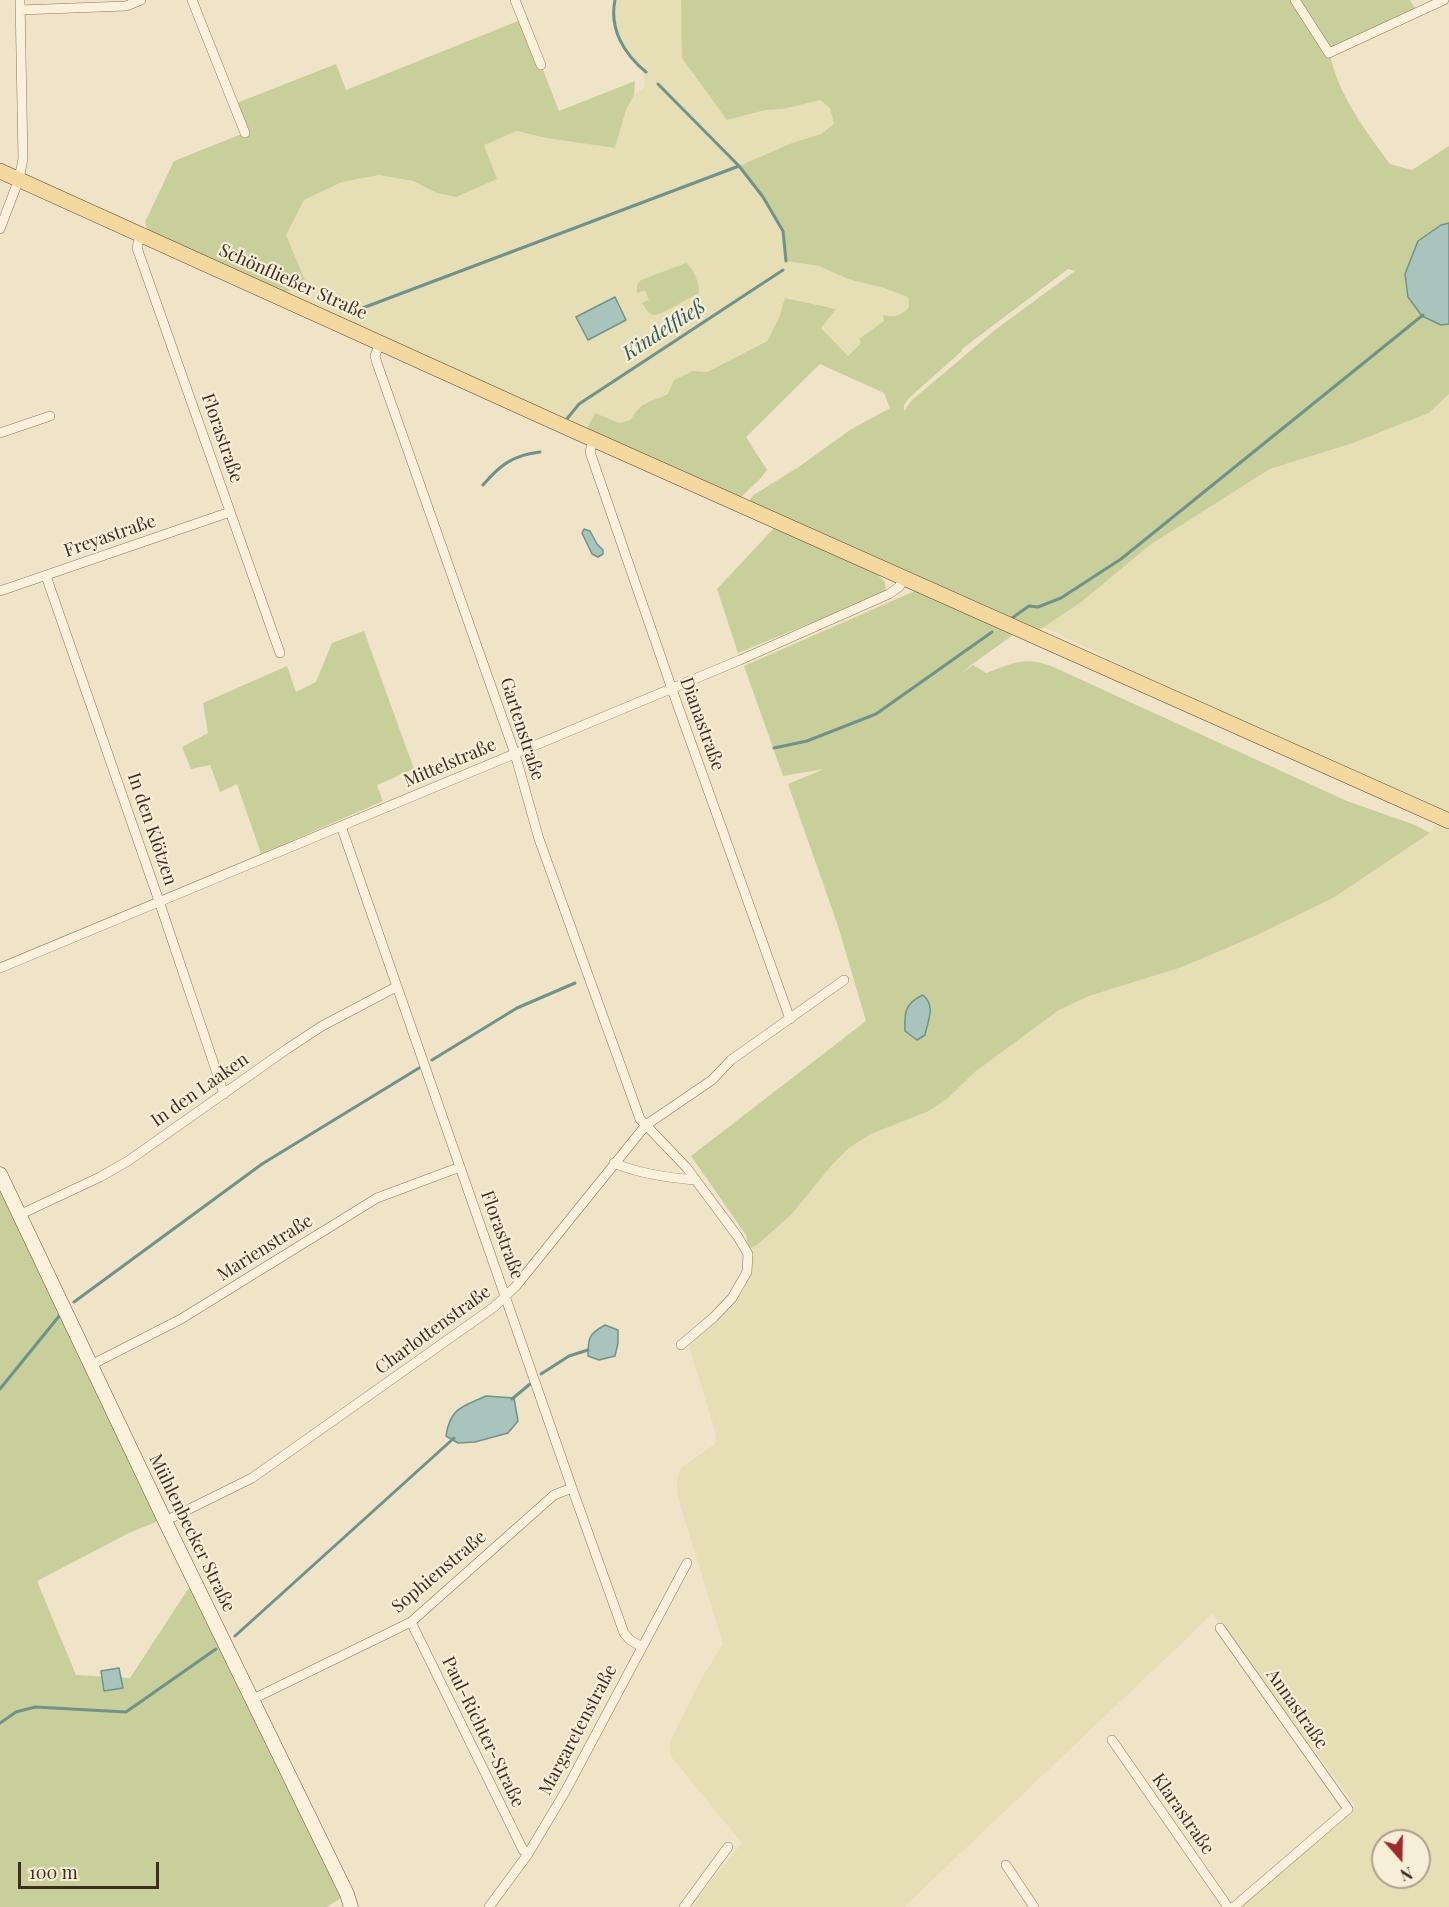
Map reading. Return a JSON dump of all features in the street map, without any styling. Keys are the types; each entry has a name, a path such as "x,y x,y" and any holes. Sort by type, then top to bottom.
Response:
{"main road":[{"name":"Schönfließer Straße","path":"0,171 570,429 1449,821"},
{"name":"Mühlenbecker Straße","path":"0,1174 165,1521 347,1894 351,1907"}],"street":[{"path":"0,229 19,179 23,151 20,5 126,6 141,0"},
{"path":"192,0 245,133"},
{"path":"515,0 541,65"},
{"path":"1295,0 1329,53 1444,0"},
{"name":"Florastraße","path":"140,234 137,248 280,653"},
{"name":"Gartenstraße","path":"380,342 375,356 377,363 515,754 539,839 640,1119 696,1180 747,1252 747,1272 732,1298 708,1323 681,1345"},
{"path":"0,433 50,416"},
{"name":"Dianastraße","path":"593,439 590,452 790,1019"},
{"name":"Freyastraße","path":"0,591 231,512"},
{"name":"In den Klötzen","path":"46,576 224,1094"},
{"name":"Mittelstraße","path":"0,968 740,660 889,594 899,587 905,577"},
{"name":"Florastraße","path":"341,826 624,1633 630,1640 642,1647"},
{"name":"Charlottenstraße","path":"165,1521 252,1478 506,1297 646,1125 712,1080 730,1060 844,980"},
{"name":"In den Laaken","path":"19,1215 100,1177 128,1161 322,1026 396,987"},
{"path":"614,1163 639,1172 696,1180"},
{"name":"Marienstraße","path":"91,1365 181,1319 377,1198 460,1167"},
{"name":"Sophienstraße","path":"253,1700 411,1622 554,1495 572,1488"},
{"name":"Margaretenstraße","path":"489,1907 528,1854 565,1792 687,1563"},
{"name":"Paul-Richter-Straße","path":"411,1622 523,1850 528,1854"},
{"name":"Annastraße","path":"1220,1628 1348,1809 1234,1907"},
{"name":"Klarastraße","path":"1112,1740 1228,1907"},
{"path":"684,1907 728,1847"},
{"path":"1006,1865 1034,1907"}],"shaded area":[{"path":"615,0 681,0 682,27 765,110 783,109 820,100 830,108 834,124 821,134 792,143 739,166 763,197 783,231 786,260 819,266 848,279 908,297 909,307 902,315 884,321 859,339 861,343 848,356 821,328 835,309 786,298 779,318 767,340 707,372 693,371 668,394 637,408 632,420 619,423 595,413 585,432 284,292 306,285 285,235 304,200 342,182 379,175 413,181 437,193 484,144 517,131 546,138 615,148 626,110 634,95 645,87 643,71 625,51 616,33 612,13"},
{"path":"1449,394 1449,1907 1240,1907 1355,1805 1212,1613 904,1907 695,1907 692,1904 742,1843 672,1758 670,1749 671,1740 701,1679 723,1644 678,1498 677,1480 681,1468 715,1444 716,1434 689,1346 717,1321 736,1299 748,1280 752,1264 749,1249 757,1245 791,1215 831,1166 849,1148 871,1134 929,1111 948,1098 976,1071 1059,1010 1089,996 1182,967 1255,936 1333,898 1430,833 1438,818 1044,627 1080,603 1150,545 1271,469 1353,443 1429,413"}],"green space":[{"path":"681,0 1410,0 1418,13 1330,54 1346,98 1390,164 1412,170 1449,146 1449,223 1441,225 1441,325 1449,324 1449,394 1429,413 1353,443 1270,469 1150,545 1080,603 1038,631 749,502 752,496 800,466 850,430 890,408 884,393 820,364 746,437 767,470 739,499 585,432 595,413 619,423 631,420 642,405 668,394 674,380 693,371 707,372 767,341 779,318 785,298 836,309 821,328 848,356 861,343 859,339 884,321 883,315 897,316 909,307 908,297 884,288 848,279 819,266 786,261 783,231 763,197 739,166 792,143 821,134 834,124 830,108 820,100 727,120 682,58","holes":["1068,269 1075,271 995,330 912,400 904,411 904,405 909,398 962,349"]},
{"path":"523,19 559,111 635,81 634,95 626,110 615,148 546,138 517,131 484,145 497,179 456,197 437,193 413,181 379,175 342,182 304,200 286,235 307,285 284,292 148,232 145,222 174,161 244,133 234,104 336,64 346,90"},
{"path":"686,263 696,276 699,293 660,314 652,315 642,303 649,300 645,290 637,293 637,285 641,280"},
{"path":"775,527 878,575 885,582 886,592 738,653 717,589"},
{"path":"917,590 1013,635 962,673 973,665 986,673 1025,661 1051,666 1347,801 1415,825 1430,833 1333,898 1255,936 1182,967 1089,996 1059,1010 976,1071 948,1098 929,1111 871,1134 849,1148 831,1166 791,1215 757,1245 749,1249 746,1235 691,1156 866,1021 838,926 788,784 824,769 783,776 744,666"},
{"path":"364,631 414,769 377,785 383,801 261,854 237,784 220,792 210,765 191,769 182,747 208,733 203,703 287,666 296,692 316,682 332,643"},
{"path":"0,1175 161,1520 129,1533 37,1581 76,1675 130,1678 194,1580 347,1894 327,1907 0,1907"}],"water":[{"path":"1449,223 1449,324 1441,325 1422,316 1408,297 1405,274 1418,241 1441,225"},
{"path":"615,297 626,320 588,340 576,317"},
{"path":"584,529 590,531 603,550 603,554 598,557 592,554 582,533"},
{"path":"923,995 929,1004 930,1014 925,1035 917,1040 905,1031 905,1019 912,1001"},
{"path":"605,1325 618,1330 618,1343 615,1356 599,1360 588,1356 588,1344 590,1337"},
{"path":"486,1396 514,1398 518,1421 508,1433 475,1442 458,1443 446,1436 451,1419 458,1410"},
{"path":"119,1668 123,1688 104,1691 101,1671"}],"waterway":[{"name":"Kindelfließ","path":"615,0 616,31 625,49 646,72"},
{"name":"Kindelfließ","path":"658,84 739,166 763,197 783,231 786,261"},
{"path":"360,309 739,166"},
{"name":"Kindelfließ","path":"566,420 579,404 783,270"},
{"path":"1012,618 1029,606 1038,607 1061,598 1121,559 1423,315"},
{"name":"Kindelfließ","path":"483,485 508,462 540,452"},
{"path":"774,748 807,741 876,714 992,632"},
{"path":"432,1060 517,1008 575,983"},
{"path":"74,1302 262,1164 419,1068"},
{"path":"0,1389 60,1315"},
{"path":"541,1374 569,1356 588,1350"},
{"path":"512,1399 530,1384"},
{"path":"235,1636 454,1438"},
{"path":"0,1723 16,1712 35,1707 126,1712 216,1649"}]}
